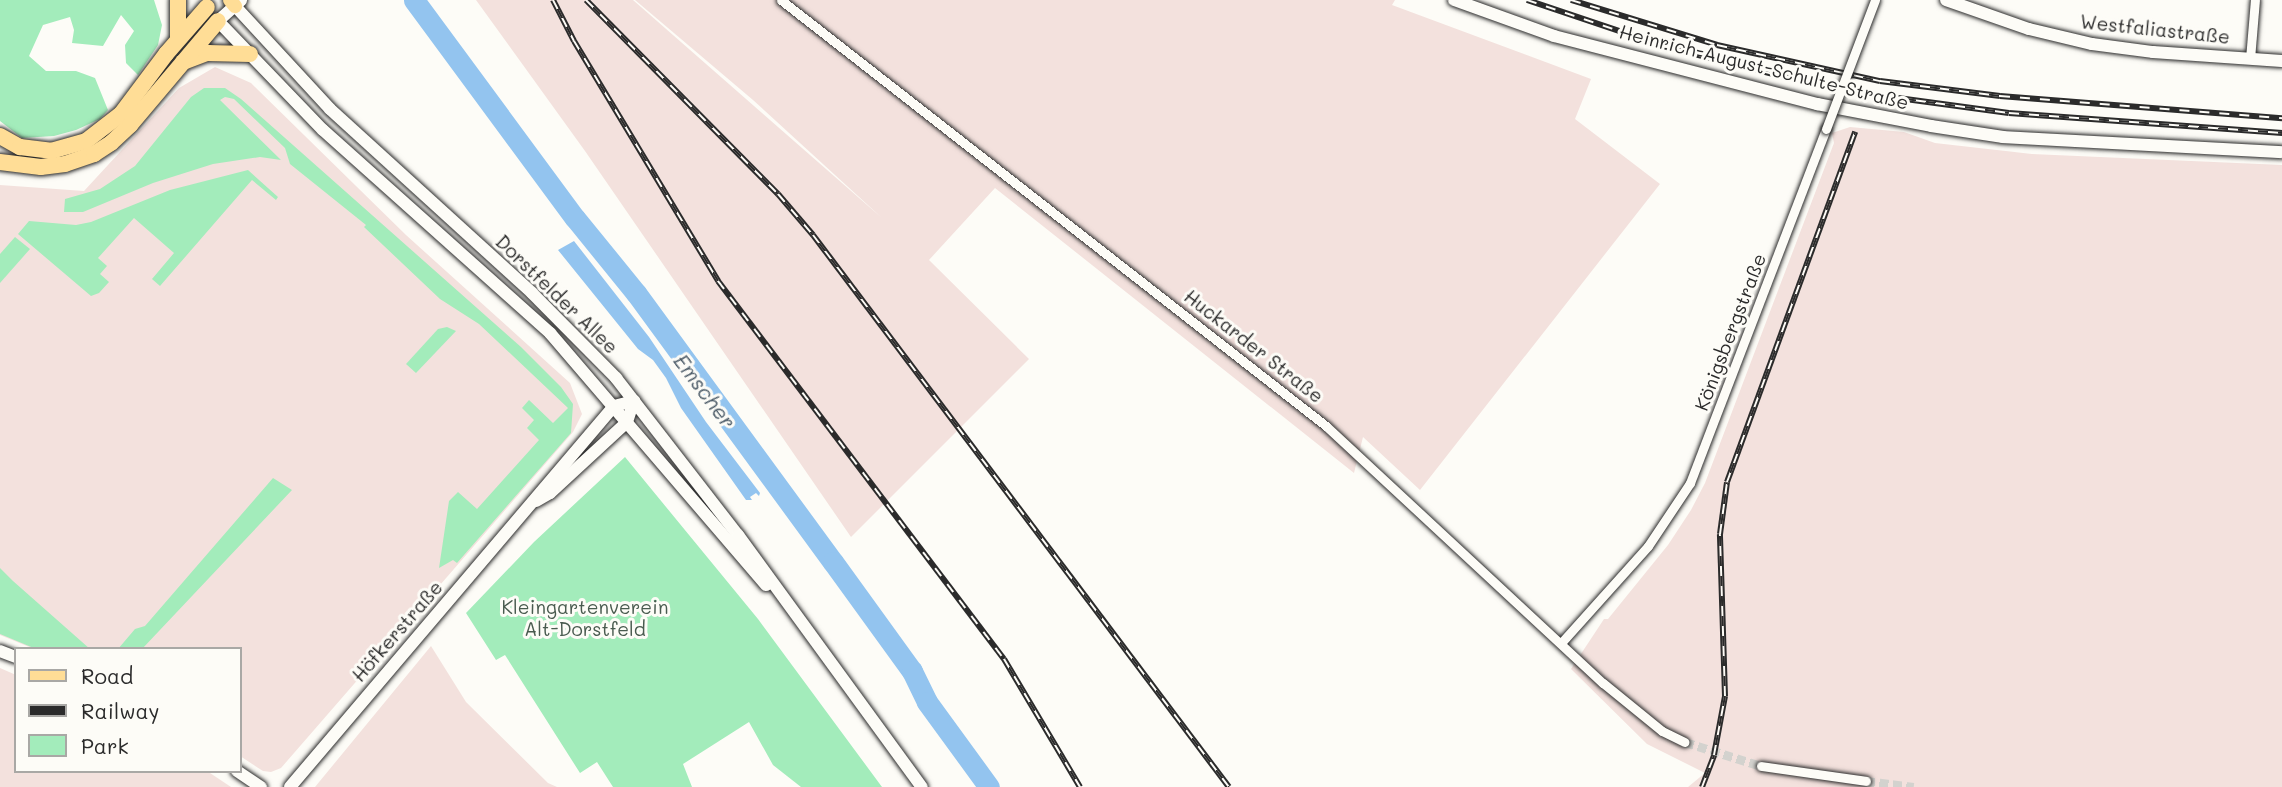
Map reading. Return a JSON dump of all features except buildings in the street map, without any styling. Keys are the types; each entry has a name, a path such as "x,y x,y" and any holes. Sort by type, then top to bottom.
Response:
{"highway":[{"path":"178,0 178,39"},
{"path":"0,136 20,147 51,151 86,141 121,114 208,2"},
{"path":"0,162 41,167 65,164 94,154 130,125 218,21"},
{"path":"181,62 207,53 250,54"}],"main road":[{"name":"Heinrich-August-Schulte-Straße","path":"1454,0 1554,36 1817,104 1931,127 2003,137 2282,152"},
{"name":"Westfaliastraße","path":"1945,0 2029,29 2092,44 2153,52 2282,61"},
{"path":"208,2 218,21 235,2"},
{"name":"Dorstfelder Allee","path":"235,2 330,109 589,348 635,401 822,648 922,787"},
{"name":"Dorstfelder Allee","path":"218,21 370,174 522,306 614,406 822,648"},
{"path":"614,406 635,401"},
{"name":"Höfkerstraße","path":"535,502 550,493 627,422 635,401"},
{"name":"Höfkerstraße","path":"290,787 614,406"},
{"path":"240,773 261,787"}],"street":[{"name":"Huckarder Straße","path":"781,0 1336,435 1636,711 1662,731 1685,742"},
{"name":"Königsbergstraße","path":"1561,643 1648,546 1690,482 1875,0"},
{"path":"2250,59 2255,0"},
{"path":"1761,766 1866,781"}],"shaded area":[{"path":"476,0 633,0 882,218 753,100 635,0 1395,0 1392,5 1591,79 1575,119 1660,184 1420,490 1363,437 1354,473 995,188 929,260 1029,359 851,537 585,151"},
{"path":"215,67 251,83 406,235 570,383 582,414 573,432 281,768 271,772 263,771 242,757 242,647 29,647 0,635 0,185 84,191 179,88"},
{"path":"1850,127 1904,132 1935,143 2032,154 2282,165 2282,787 1688,787 1705,773 1647,744 1571,669 1604,619 1608,619 1668,545 1705,483 1834,143 1832,133"},
{"path":"431,646 466,702 548,783 557,787 315,787"},
{"path":"0,668 14,674 14,773 210,773 231,787 0,787"}],"green space":[{"path":"0,0 154,0 162,25 158,45 138,75 126,63 125,45 134,31 121,15 103,46 72,43 74,30 70,17 43,25 29,56 46,71 76,71 95,78 108,110 100,119 76,130 54,136 22,138 0,121"},
{"path":"204,88 225,88 241,99 521,347 561,387 573,404 571,433 457,563 453,560 439,568 449,501 458,492 477,509 539,440 527,428 534,420 522,408 529,400 553,423 568,408 479,324 440,299 364,227 366,225 290,164 285,148 234,99 225,97 220,100 281,160 260,157 213,164 153,183 83,212 64,212 65,199 100,189 135,166 191,97"},
{"path":"248,170 278,197 276,200 252,180 160,286 152,279 174,253 134,218 98,258 107,266 100,274 109,282 99,293 91,296 18,234 29,221 76,225 91,222 170,190"},
{"path":"15,237 30,249 0,283 0,254"},
{"path":"447,327 456,331 416,373 406,364 438,329"},
{"name":"Kleingartenverein Alt-Dorstfeld","path":"625,457 758,619 882,787 801,787 773,765 749,722 683,764 692,787 613,787 597,762 580,773 505,655 496,660 466,613 534,542"},
{"path":"273,478 292,490 144,647 120,647 135,629 145,626"},
{"path":"0,568 88,647 31,647 0,634"}],"water":[{"path":"574,241 649,337 706,422 760,493 759,496 756,493 750,497 752,500 746,500 681,408 666,378 653,360 638,349 558,250"}],"waterway":[{"name":"Emscher","path":"414,0 575,218 636,293 833,562 912,671 927,702 989,787"}],"tunnel":[{"path":"1685,742 1761,766"},
{"path":"1866,781 1914,787"}],"railway":[{"path":"553,0 574,41 718,281 1004,659 1080,787"},
{"path":"586,0 778,194 813,235 1229,787"},
{"path":"1527,0 1667,47 1793,79 1876,95 2009,113 2282,133"},
{"path":"1571,0 1717,45 1880,81 2000,96 2282,118"},
{"path":"1702,787 1714,755 1725,696 1720,534 1727,482 1855,132"}]}
